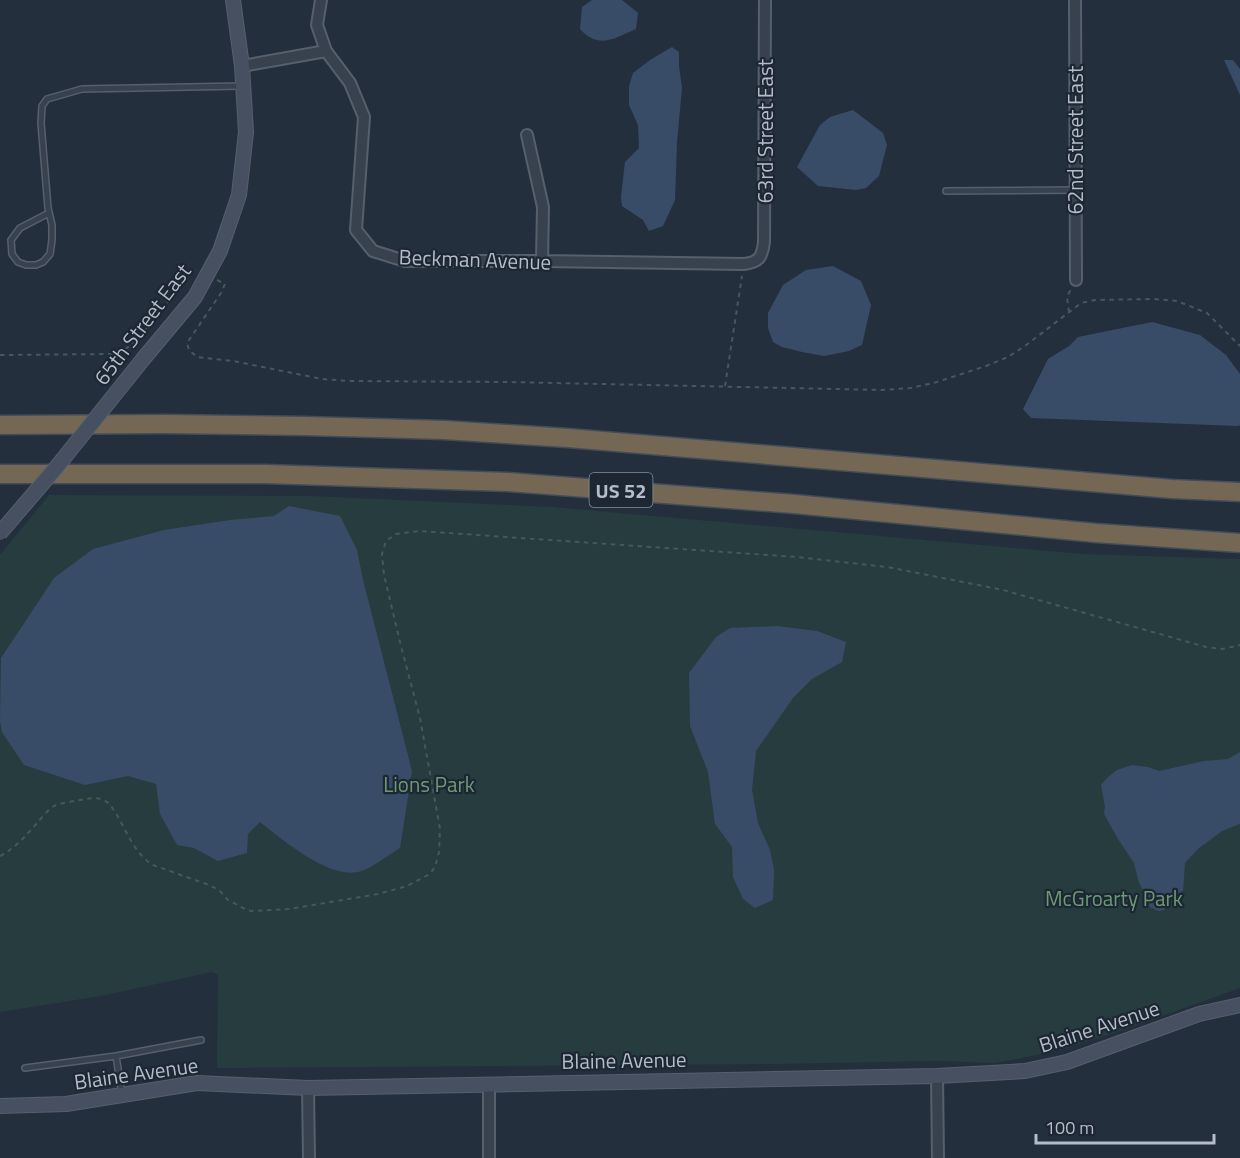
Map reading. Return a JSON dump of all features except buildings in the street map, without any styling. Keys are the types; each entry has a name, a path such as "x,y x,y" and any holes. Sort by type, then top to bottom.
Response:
{"highway":[{"name":"US 52","path":"0,425 165,424 444,430 579,439 1172,489 1240,492"},
{"name":"US 52","path":"0,474 265,474 508,482 782,503 1096,533 1240,543"}],"street":[{"name":"65th Street East","path":"0,533 195,297 220,251 239,195 246,132 242,66 233,0"},
{"name":"Beckman Avenue","path":"321,0 316,25 326,51 350,83 364,117 356,230 373,252 405,261 744,264 758,260"},
{"name":"63rd Street East","path":"758,260 763,252 764,242 765,0"},
{"name":"62nd Street East","path":"1075,0 1076,280"},
{"path":"242,66 326,51"},
{"path":"527,135 543,207 543,261"},
{"name":"Blaine Avenue","path":"0,1106 66,1104 197,1083 308,1088 937,1076 1025,1071 1066,1062 1199,1014 1240,1005"},
{"path":"937,1076 939,1158"},
{"path":"489,1084 489,1158"},
{"path":"308,1088 309,1158"}],"lane":[{"path":"49,213 20,228 11,240 12,254 18,262 36,265 43,262 50,254 52,225 41,123 42,106 47,99 82,89 243,86"},
{"path":"946,191 1076,190"},
{"path":"25,1068 116,1056 201,1040"},
{"path":"116,1056 122,1095"}],"path":[{"path":"725,386 744,264"},
{"path":"0,355 113,354 124,350 135,342 194,269 225,284 187,343 189,350 197,357 234,361 348,381 882,390 911,388 937,382 1008,357 1081,303 1095,300 1177,301 1207,313 1240,346"},
{"path":"1068,312 1067,297 1076,280"},
{"path":"0,856 17,844 54,806 96,798 106,800 110,805 143,859 153,865 209,885 219,890 228,900 251,910 289,909 378,894 406,886 430,874 435,867 439,852 440,829 420,718 384,575 382,554 386,541 396,534 419,531 797,557 887,567 1003,590 1206,647 1222,649 1240,645"}],"green space":[{"name":"Lions Park","path":"49,495 312,496 552,507 1083,554 1240,559 1240,988 1057,1051 995,1063 937,1061 217,1068 218,975 212,972 101,996 0,1012 0,555"}],"water":[{"path":"592,0 622,0 638,13 636,29 601,41 587,35 580,29 582,7"},
{"path":"672,47 679,52 682,88 675,200 663,226 649,231 643,220 622,206 625,162 639,148 638,125 629,105 629,86 633,73"},
{"path":"1224,60 1233,60 1240,69 1240,95"},
{"path":"853,110 883,133 887,145 879,176 866,188 856,190 818,186 797,167 820,125 830,117"},
{"path":"833,266 861,281 871,305 862,345 849,351 824,356 782,347 773,342 768,328 768,313 783,285 806,270"},
{"path":"1152,322 1200,335 1226,355 1240,374 1240,425 1031,418 1023,409 1048,359 1069,346 1078,337"},
{"path":"289,506 340,516 357,550 412,771 400,848 368,868 352,873 338,871 309,858 260,822 248,834 247,853 218,861 194,848 177,845 160,814 156,784 128,776 85,785 24,765 2,732 0,721 1,658 54,578 93,549 164,530 274,516"},
{"path":"777,626 817,631 846,642 842,662 812,679 793,698 756,751 752,790 758,823 770,850 774,870 773,900 755,908 743,899 733,877 732,847 715,824 708,772 690,726 689,673 716,637 730,628"},
{"path":"1240,752 1240,824 1222,831 1198,849 1185,863 1183,891 1172,896 1164,910 1158,911 1150,907 1138,880 1134,863 1104,814 1101,785 1117,770 1132,765 1159,771 1204,761 1228,759"}],"park label":[{"name":"McGroarty Park","path":"1114,898"}]}
